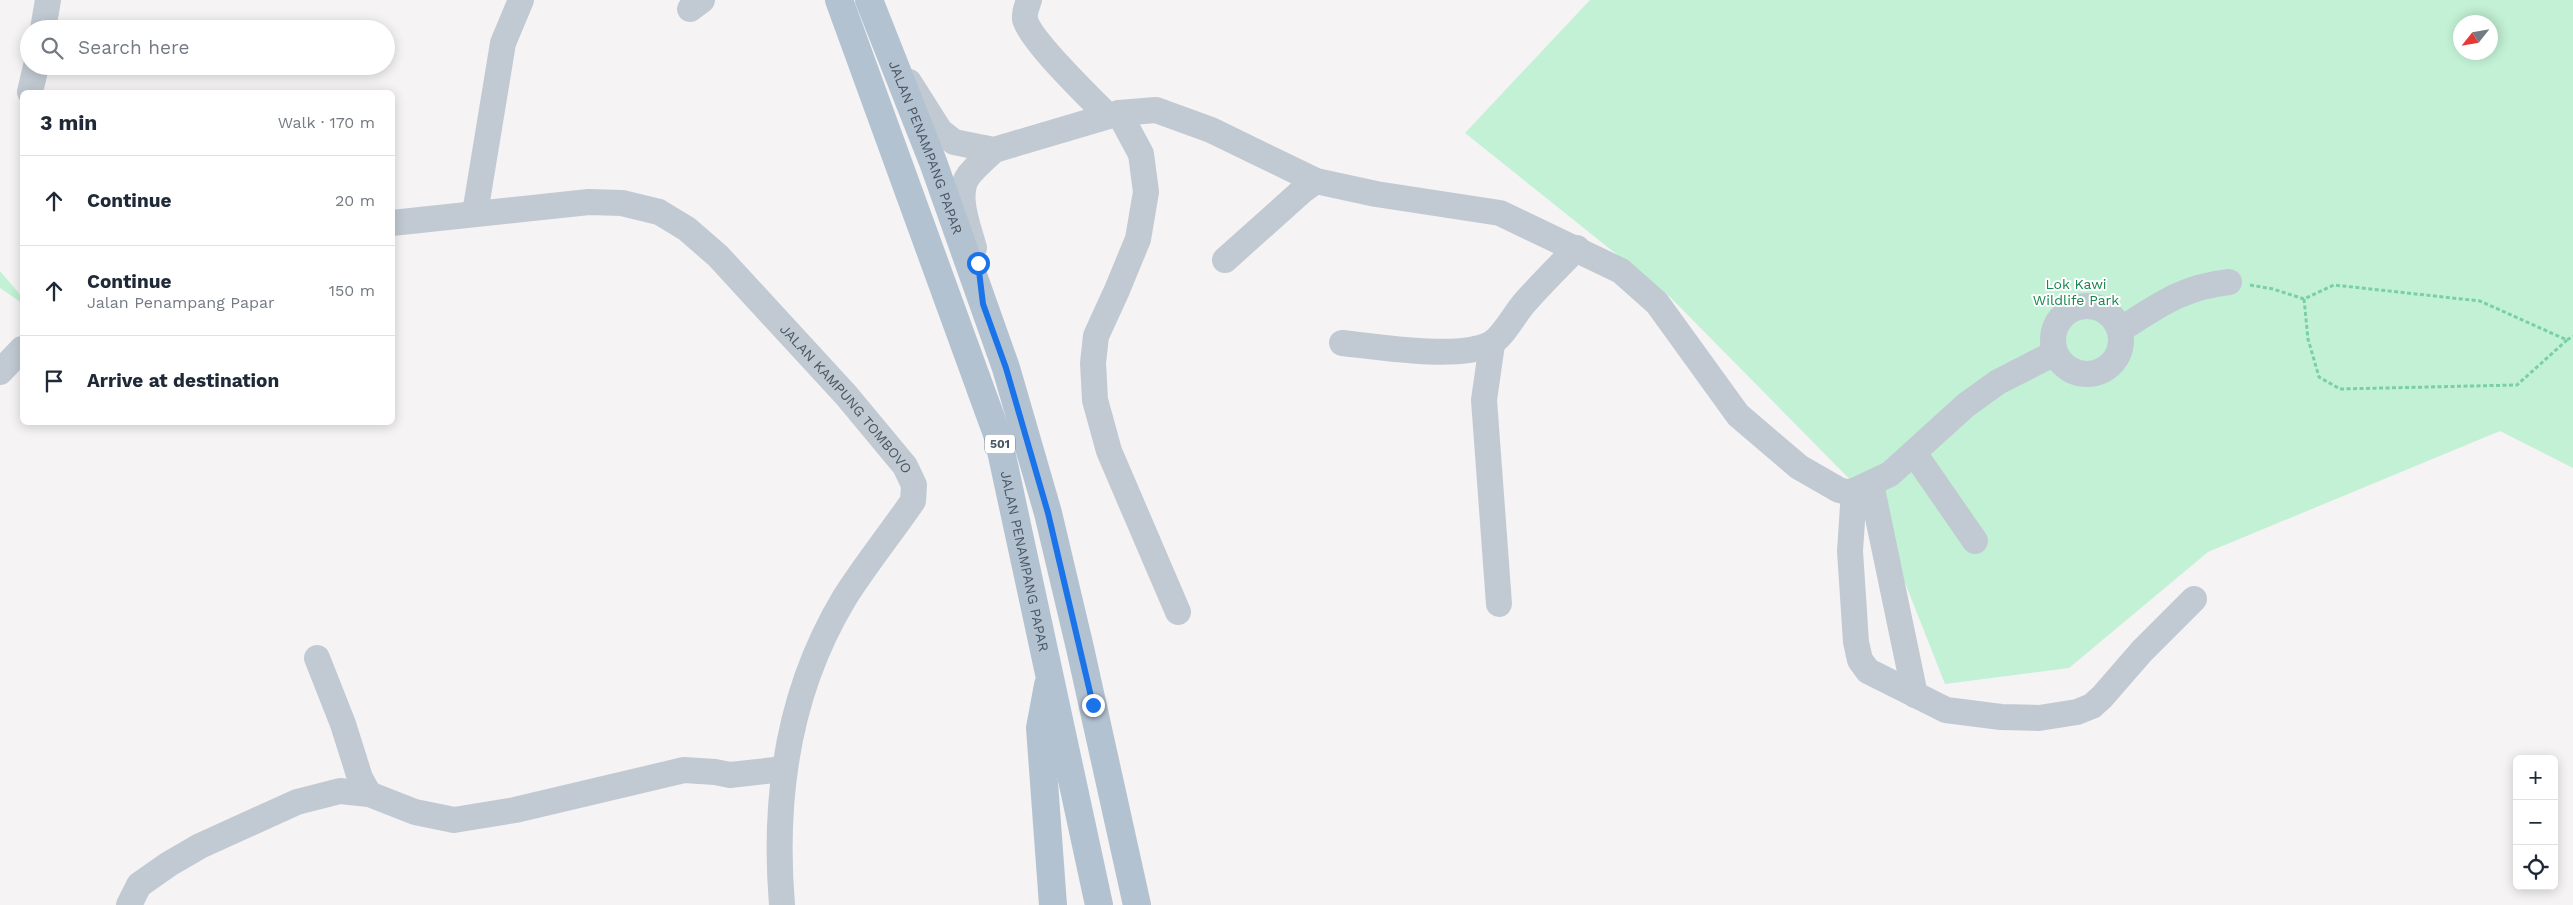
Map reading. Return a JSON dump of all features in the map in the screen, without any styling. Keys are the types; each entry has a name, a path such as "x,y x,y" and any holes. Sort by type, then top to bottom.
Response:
{"main road":[{"name":"JALAN PENAMPANG PAPAR","path":"839,0 998,437 1099,905"},
{"name":"JALAN PENAMPANG PAPAR","path":"869,0 888,45 1006,368 1048,513 1123,836 1137,905"},
{"path":"1050,675 1040,728 1053,905"},
{"path":"1122,905 1123,836"}],"street":[{"path":"45,20 48,0"},
{"path":"475,213 485,138 503,43 521,0"},
{"path":"1029,0 1025,15 1030,29 1061,67 1113,115 1141,154 1146,192 1138,239 1096,336 1093,363 1095,400 1110,450 1178,612"},
{"path":"888,45 940,131 954,142 994,150 1113,115 1156,110 1179,117 1316,181 1376,194 1500,213 1577,248 1621,271 1657,304 1738,415 1799,467 1838,490 1862,488 1890,474 1966,405 1990,388 2055,353"},
{"path":"30,90 34,75"},
{"path":"983,304 978,263 962,199 963,186 968,176 994,150"},
{"path":"1225,260 1302,191 1316,181"},
{"name":"JALAN KAMPUNG TOMBOVO","path":"395,223 589,202 622,202 659,212 686,229 743,282 846,395 905,466 914,485 913,500 845,597 818,649 797,707 784,769 780,804 782,905"},
{"path":"1498,604 1484,400 1492,344 1526,301 1577,248"},
{"path":"2120,330 2169,299 2203,285 2229,282"},
{"path":"2094,306 2111,314 2120,330 2121,348 2113,363 2099,373 2082,374 2066,367 2055,353 2053,334 2061,317 2076,307 2094,306"},
{"path":"1342,343 1406,350 1443,351 1474,350 1492,344"},
{"path":"0,372 20,351"},
{"path":"1914,453 1975,540"},
{"path":"1862,488 1850,551 1856,642 1860,660 1868,671 1946,710 2001,717 2039,718 2077,712 2092,706 2142,651 2194,600"},
{"path":"1862,488 1915,695"},
{"path":"317,658 343,724 360,778 369,794"},
{"path":"129,905 140,885 169,864 264,815 297,802 340,791 369,794 415,812 454,820 515,810 684,770 709,771 730,775 784,769"}],"path":[{"path":"2229,282 2273,289 2304,299 2334,284 2480,301 2567,340"},
{"path":"2304,299 2308,339 2319,377 2340,389 2517,385 2573,336"}],"green space":[{"name":"Lok Kawi Wildlife Park","path":"1590,0 2573,0 2573,468 2500,431 2208,552 2069,668 1945,684 1874,504 1670,297 1465,133"},
{"path":"0,271 20,295 20,302 0,288"}],"route":[{"path":"978,263 983,304 1006,368 1048,513 1093,705"}]}
